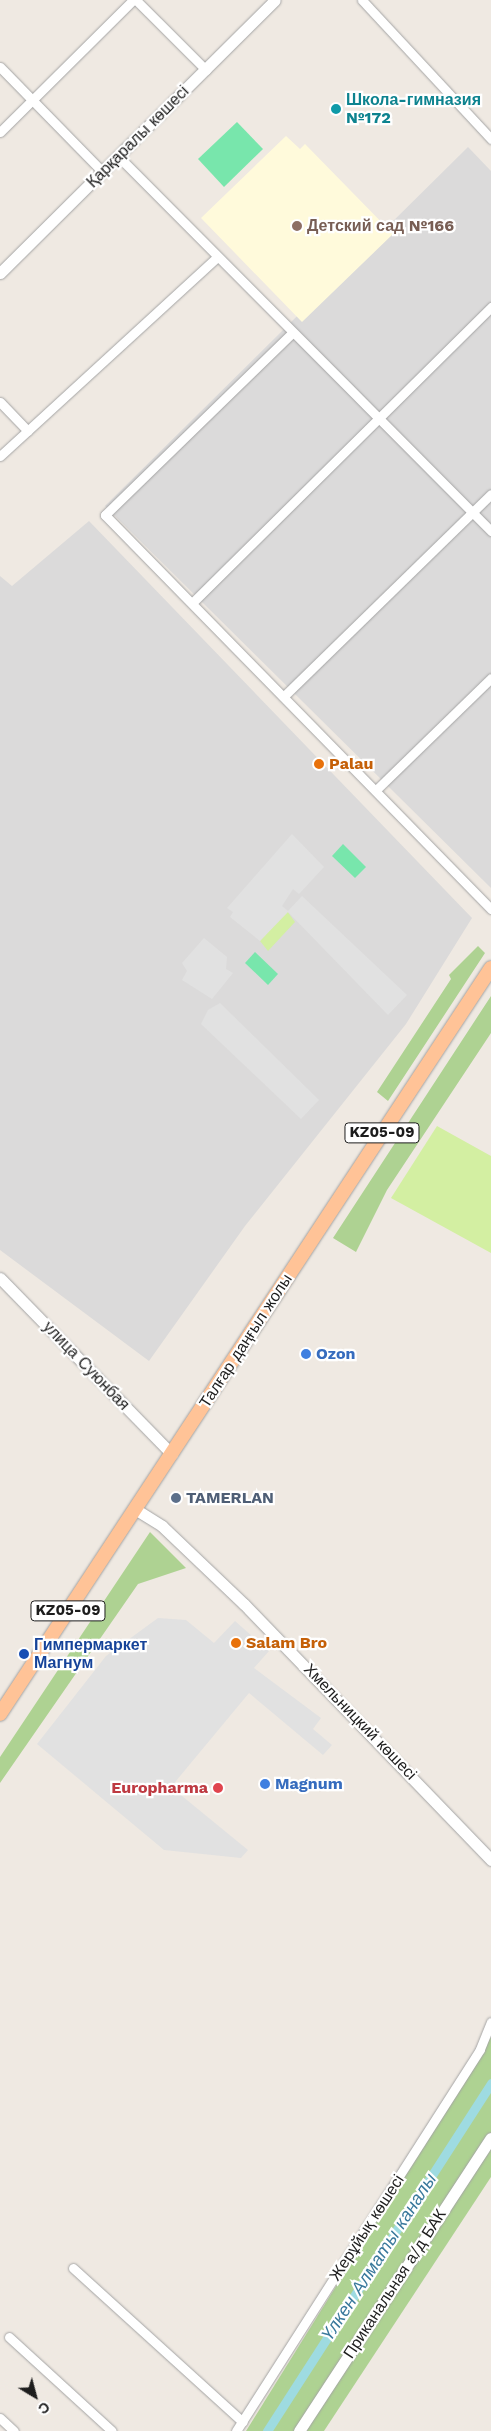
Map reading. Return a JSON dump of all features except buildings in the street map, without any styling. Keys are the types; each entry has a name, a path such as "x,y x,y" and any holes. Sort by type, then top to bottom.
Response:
{"main road":[{"name":"Талғар даңғыл жолы","path":"0,1714 491,968"}],"street":[{"path":"0,132 134,0 206,70"},
{"name":"Қарқаралы көшесі","path":"0,273 104,172 275,0"},
{"path":"362,0 491,139"},
{"path":"0,67 104,172"},
{"path":"119,157 491,531"},
{"path":"0,456 217,257"},
{"path":"192,603 381,419 491,307"},
{"path":"292,333 106,516 377,789 491,908"},
{"path":"0,402 28,431"},
{"path":"284,696 491,494"},
{"path":"377,789 491,678"},
{"name":"улица Суюнбая","path":"0,1278 172,1454"},
{"name":"Хмельницкий көшесі","path":"135,1509 162,1526 244,1604 491,1860"},
{"name":"Жерұйық көшесі","path":"236,2431 480,2049 491,2022"},
{"name":"Приканальная а/д БАК","path":"299,2431 491,2138"},
{"path":"73,2268 243,2422"},
{"path":"9,2337 112,2431"},
{"path":"0,2418 14,2431"}],"shaded area":[{"name":"Детский сад №166","path":"286,136 300,149 305,144 393,234 302,322 201,218"},
{"path":"468,147 491,171 491,888 105,506"},
{"path":"89,521 472,918 406,1024 245,1226 149,1361 0,1250 0,576 12,586"},
{"path":"292,834 324,867 299,894 293,889 282,906 288,911 302,896 407,995 388,1015 288,912 260,941 230,917 233,912 227,908"},
{"path":"204,938 227,957 226,969 233,973 212,999 182,980 187,971 182,963"},
{"path":"220,1003 319,1100 301,1119 201,1024 208,1010"},
{"path":"158,1618 186,1620 214,1643 235,1621 269,1651 254,1668 321,1718 313,1729 332,1745 323,1755 249,1693 171,1787 248,1850 241,1858 164,1850 37,1744 106,1656"}],"green space":[{"path":"237,122 263,149 224,187 198,159"},
{"path":"343,844 366,867 355,878 332,856"},
{"path":"287,911 295,922 268,951 260,941"},
{"path":"478,946 485,953 388,1101 377,1092 451,979 449,975"},
{"path":"255,952 278,974 268,985 245,963"},
{"path":"491,996 491,1033 387,1190 356,1252 333,1238"},
{"path":"437,1126 491,1156 491,1253 391,1198"},
{"path":"150,1532 186,1568 138,1584 0,1783 0,1757"},
{"path":"491,2037 491,2177 324,2431 246,2431"}],"waterway":[{"name":"Үлкен Алматы каналы","path":"267,2431 491,2083"}],"place":[{"name":"Школа-гимназия №172","path":"336,109"},
{"name":"Детский сад №166","path":"297,226"},
{"name":"Palau","path":"319,764"},
{"name":"Ozon","path":"306,1354"},
{"name":"TAMERLAN","path":"176,1498"},
{"name":"Salam Bro","path":"236,1643"},
{"name":"Гимпермаркет Магнум","path":"24,1654"},
{"name":"Magnum","path":"265,1784"},
{"name":"Europharma","path":"218,1788"}]}
